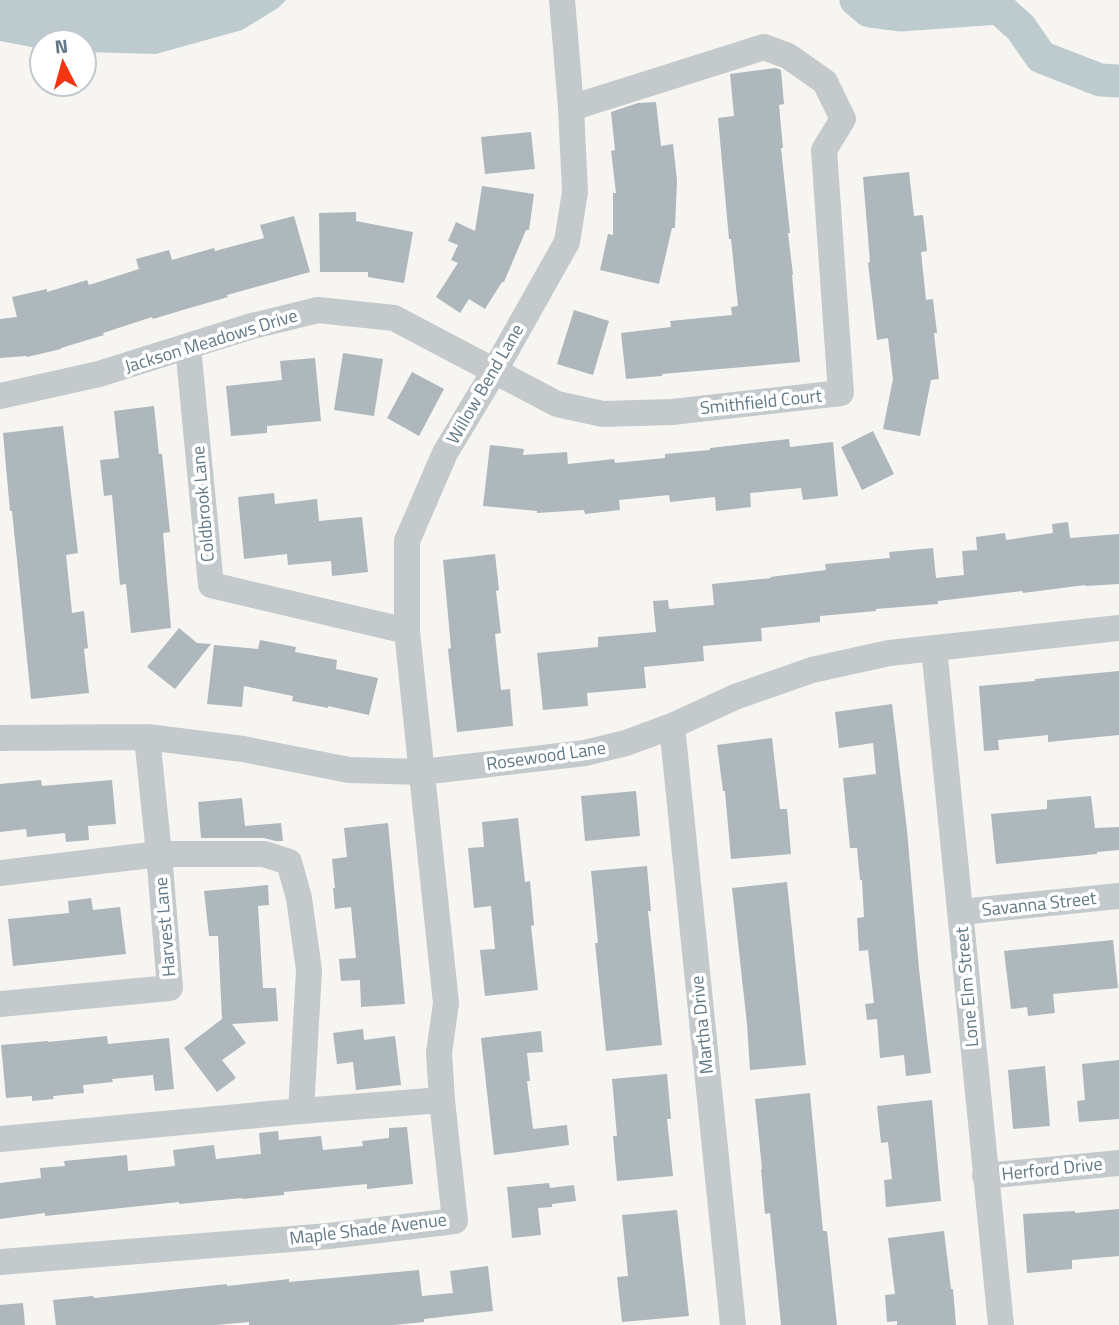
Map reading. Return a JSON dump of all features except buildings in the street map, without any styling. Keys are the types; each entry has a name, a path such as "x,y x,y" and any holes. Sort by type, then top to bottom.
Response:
{"street":[{"name":"Willow Bend Lane","path":"422,772 407,631 407,541 445,453 567,242 575,192 572,108 562,0"},
{"name":"Smithfield Court","path":"495,370 557,404 603,414 672,412 841,393 824,150 843,119 825,82 788,56 764,47 572,108"},
{"name":"Jackson Meadows Drive","path":"0,396 99,374 252,326 318,310 394,318 495,370"},
{"name":"Coldbrook Lane","path":"188,347 211,585 407,631"},
{"name":"Rosewood Lane","path":"0,738 146,737 243,749 349,770 422,772 543,759 626,743 736,697 812,670 889,653 1119,628"},
{"name":"Lone Elm Street","path":"934,648 1000,1325"},
{"name":"Martha Drive","path":"672,726 733,1325"},
{"name":"Harvest Lane","path":"0,1004 170,988 146,737"},
{"name":"Maple Shade Avenue","path":"0,1262 329,1236 455,1221 439,1054 446,1003 422,772"},
{"path":"0,873 159,854 264,854 289,862 299,898 309,970 301,1111"},
{"name":"Savanna Street","path":"960,912 1119,896"},
{"path":"0,1139 442,1100"},
{"name":"Herford Drive","path":"985,1176 1119,1163"}],"shaded area":[{"path":"0,0 286,0 278,8 242,30 156,54 98,52 98,28 28,28 28,46 0,41"}],"waterway":[{"path":"856,0 869,11 900,15 999,8 1021,28 1041,57 1100,80 1119,81"}]}
